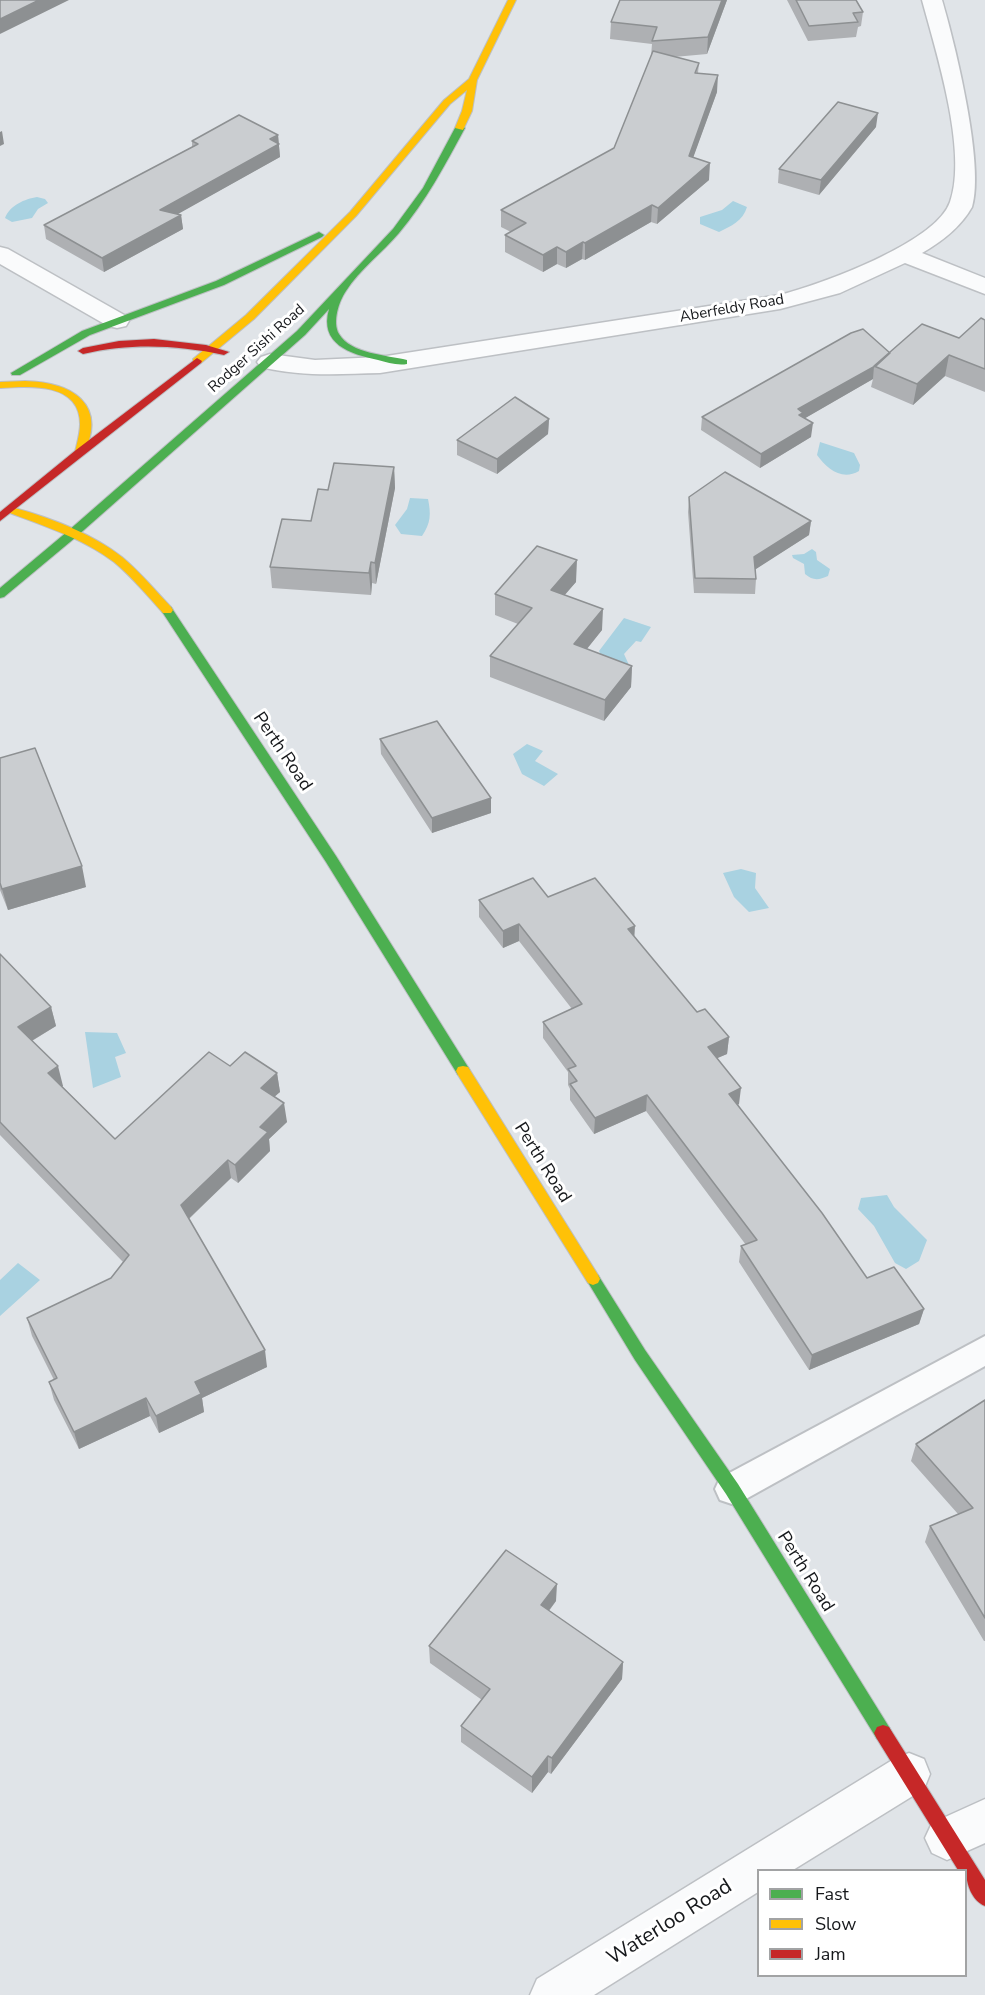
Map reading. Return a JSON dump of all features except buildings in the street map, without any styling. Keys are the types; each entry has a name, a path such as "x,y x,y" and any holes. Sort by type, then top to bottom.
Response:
{"main road":[{"name":"Rodger Sishi Road","path":"0,594 72,534 251,358 302,333 396,231 437,175 467,111 473,80 512,0"},
{"name":"Rodger Sishi Road","path":"5,514 250,317 345,222 395,166 447,102 473,80"},
{"path":"16,373 86,333 220,283 345,222"},
{"path":"340,293 332,321 332,332 338,340 354,350 403,362"},
{"path":"0,378 95,347 136,341 213,349 251,358"},
{"path":"0,385 33,384 59,388 76,397 83,408 85,421 80,452"},
{"name":"Perth Road","path":"5,514 72,534 108,552 130,569 166,609 331,859 640,1355 732,1489 967,1869"},
{"name":"Perth Road","path":"967,1869 985,1897"}],"street":[{"name":"Aberfeldy Road","path":"251,358 315,368 347,368 403,362 780,302 815,294 903,254 936,233 951,219 962,205 966,187 967,167 955,87 932,0"},
{"path":"0,254 117,321"},
{"path":"903,254 985,287"},
{"name":"Waterloo Road","path":"553,1995 909,1773"},
{"path":"947,1838 985,1821"}],"lane":[{"path":"732,1489 985,1350"}],"water":[{"path":"37,197 45,199 48,203 38,209 32,218 12,222 5,218 18,203"},
{"path":"733,201 747,207 743,216 736,222 719,232 700,224 700,217 722,210"},
{"path":"820,442 854,453 860,465 859,471 847,475 830,469 817,455"},
{"path":"410,498 428,499 430,518 422,536 401,534 395,525 407,509"},
{"path":"812,549 816,552 817,560 830,569 828,576 819,579 811,578 805,574 804,564 793,558 792,555 804,554"},
{"path":"624,618 651,627 641,642 636,641 624,654 629,665 602,657 599,651"},
{"path":"527,744 543,751 535,761 558,774 544,786 522,774 513,754"},
{"path":"741,869 756,873 755,888 769,908 749,912 734,897 723,873"},
{"path":"85,1032 117,1033 126,1053 115,1057 121,1077 93,1088"},
{"path":"887,1195 894,1207 927,1240 919,1261 906,1269 895,1263 874,1226 858,1209 861,1198"},
{"path":"18,1263 40,1280 0,1316 0,1280"}],"traffic: fast":[{"path":"0,594 72,534 301,333 396,231 427,189 460,128"},
{"path":"16,373 86,333 220,283 319,235"},
{"path":"340,293 331,325 340,342 349,348 372,356 403,362"},
{"path":"167,610 331,859 463,1071"},
{"path":"593,1279 640,1355 732,1489 883,1733"}],"traffic: slow":[{"path":"460,128 467,111 473,80 512,0"},
{"path":"197,361 250,317 353,214 447,102 473,80"},
{"path":"0,385 52,386 74,397 81,407 85,420 80,452"},
{"path":"11,510 62,529 99,547 133,573 167,610"},
{"path":"463,1071 593,1279"}],"traffic: jam":[{"path":"83,351 119,344 154,342 188,345 224,352"},
{"path":"0,518 197,361"},
{"path":"883,1733 985,1897"}]}
